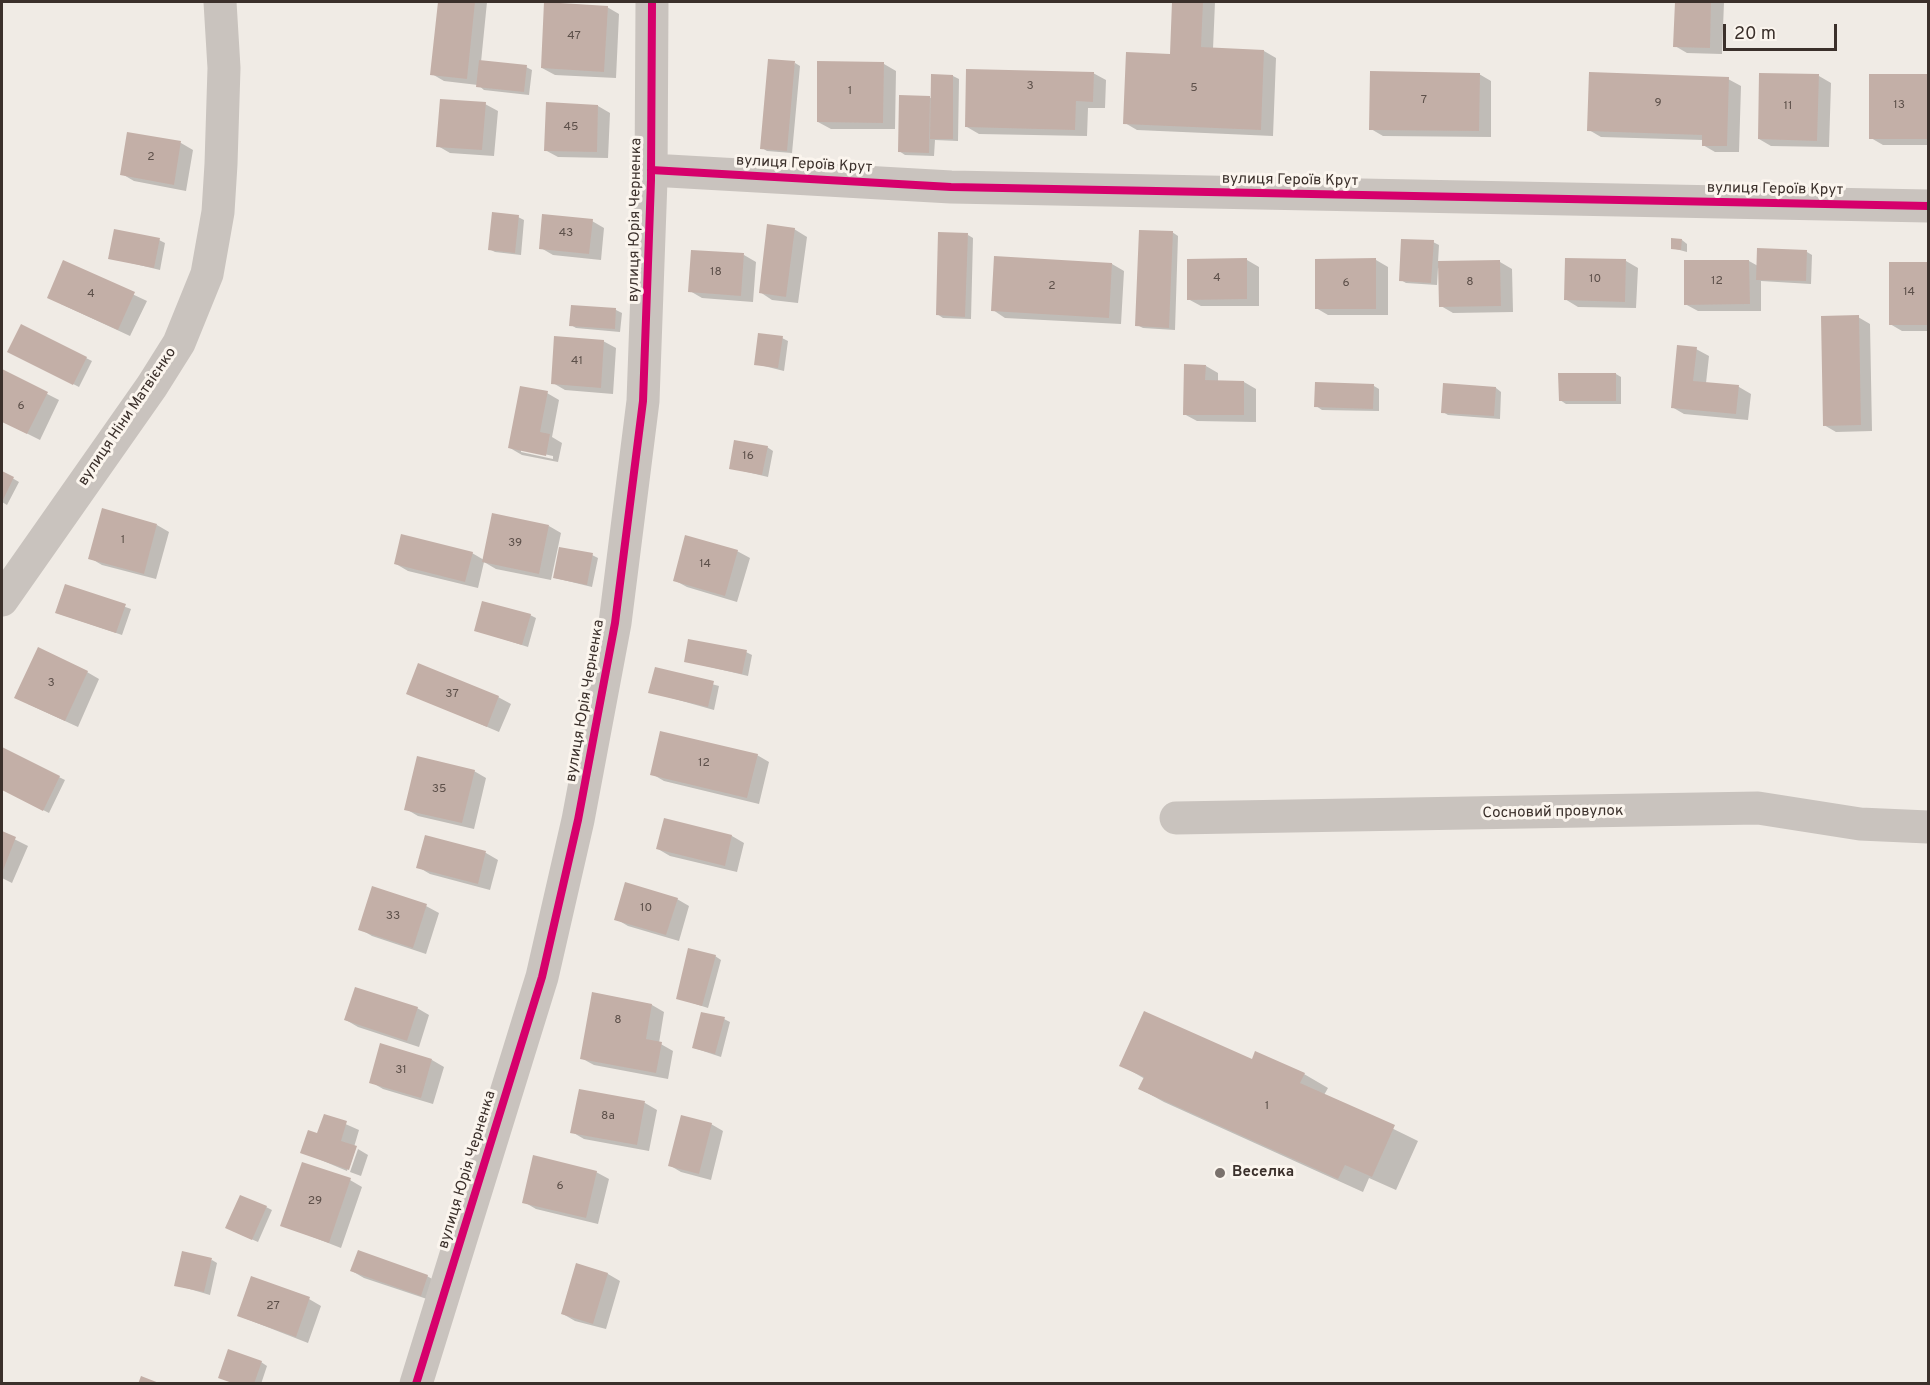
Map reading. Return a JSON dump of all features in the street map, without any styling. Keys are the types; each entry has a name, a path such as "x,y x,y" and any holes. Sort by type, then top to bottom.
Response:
{"street":[{"name":"вулиця Ніни Матвієнко","path":"2,600 152,386 179,343 207,274 218,212 221,164 224,68 220,2"},
{"name":"вулиця Юрія Черненка","path":"416,1383 542,977 580,808 615,622 643,400 651,170 652,2"},
{"name":"вулиця Героїв Крут","path":"651,170 951,187 1929,206"},
{"name":"Сосновий провулок","path":"1176,818 1758,808 1860,824 1929,827"}],"building":[{"path":"438,2 475,2 467,79 430,75"},
{"path":"544,2 608,6 604,72 541,68"},
{"path":"1172,2 1203,2 1201,47 1264,50 1261,130 1123,124 1126,52 1170,54"},
{"path":"1675,2 1711,2 1710,48 1673,47"},
{"path":"768,59 795,61 787,151 760,149"},
{"path":"479,60 527,65 524,92 476,87"},
{"path":"817,61 884,62 883,123 817,122"},
{"path":"966,69 1094,72 1093,102 1076,101 1075,130 965,127"},
{"path":"1370,71 1480,73 1479,131 1369,130"},
{"path":"1589,72 1729,77 1727,146 1702,146 1702,135 1587,131"},
{"path":"1759,73 1819,74 1817,141 1758,139"},
{"path":"931,74 953,75 953,139 930,139"},
{"path":"1869,74 1928,74 1928,139 1869,139"},
{"path":"899,95 930,96 929,153 898,152"},
{"path":"440,99 486,102 482,150 436,147"},
{"path":"546,102 598,105 597,152 544,151"},
{"path":"127,132 181,141 174,185 120,175"},
{"path":"492,212 519,215 515,253 488,250"},
{"path":"542,214 593,219 589,254 539,249"},
{"path":"767,224 795,228 786,297 759,293"},
{"path":"114,229 160,238 154,268 108,259"},
{"path":"1139,230 1173,231 1169,328 1135,326"},
{"path":"938,232 968,233 965,317 936,315"},
{"path":"1671,238 1682,239 1681,250 1671,249"},
{"path":"1401,239 1434,240 1431,283 1399,281"},
{"path":"1757,248 1807,250 1806,281 1756,280"},
{"path":"691,250 744,253 741,296 688,292"},
{"path":"994,256 1112,263 1109,318 991,311"},
{"path":"1247,258 1247,299 1187,300 1187,259"},
{"path":"1376,258 1376,309 1315,309 1315,259"},
{"path":"1565,258 1626,259 1625,302 1564,300"},
{"path":"63,260 135,292 118,330 47,298"},
{"path":"1500,260 1501,306 1439,307 1438,261"},
{"path":"1684,260 1749,260 1750,304 1684,305"},
{"path":"1889,262 1928,262 1928,325 1889,325"},
{"path":"571,305 616,308 615,329 569,326"},
{"path":"1859,315 1861,425 1823,426 1821,316"},
{"path":"21,324 87,357 73,385 7,352"},
{"path":"758,333 783,336 778,368 754,365"},
{"path":"554,336 604,340 601,388 551,384"},
{"path":"1677,345 1697,347 1693,381 1739,385 1736,414 1671,408"},
{"path":"1184,364 1206,365 1205,380 1244,381 1244,415 1183,415"},
{"path":"2,369 48,392 27,434 2,422"},
{"path":"1558,373 1616,373 1616,401 1559,401"},
{"path":"1315,382 1374,384 1373,409 1314,407"},
{"path":"1443,383 1496,387 1494,416 1441,413"},
{"path":"520,386 548,391 540,432 550,434 546,456 508,448"},
{"path":"734,440 768,446 762,475 729,469"},
{"path":"2,471 14,477 2,502"},
{"path":"102,508 157,524 144,574 88,559"},
{"path":"492,513 549,525 539,574 482,562"},
{"path":"401,534 473,552 465,582 394,564"},
{"path":"685,535 738,550 725,596 673,581"},
{"path":"559,547 593,553 587,585 553,578"},
{"path":"65,584 126,604 116,633 55,613"},
{"path":"482,601 531,614 522,645 474,631"},
{"path":"688,639 747,650 742,674 684,662"},
{"path":"38,647 88,671 65,721 14,698"},
{"path":"418,663 499,696 487,727 406,694"},
{"path":"655,667 714,681 708,707 648,693"},
{"path":"660,731 758,754 747,798 650,775"},
{"path":"2,747 60,776 43,811 2,790"},
{"path":"417,756 475,770 462,823 404,810"},
{"path":"664,818 732,835 725,866 656,849"},
{"path":"2,831 16,837 2,873"},
{"path":"425,835 486,851 478,884 416,868"},
{"path":"625,882 678,898 666,935 614,920"},
{"path":"372,886 427,904 413,948 358,930"},
{"path":"688,948 716,955 702,1006 676,999"},
{"path":"355,987 418,1007 407,1041 344,1020"},
{"path":"592,992 652,1004 646,1039 662,1042 656,1073 580,1059"},
{"path":"1144,1011 1252,1059 1255,1051 1305,1073 1300,1083 1395,1125 1372,1177 1345,1165 1338,1179 1138,1089 1144,1077 1119,1066"},
{"path":"701,1012 725,1017 715,1054 692,1048"},
{"path":"380,1043 432,1059 421,1098 369,1083"},
{"path":"579,1089 645,1101 637,1145 570,1133"},
{"path":"324,1114 347,1121 341,1141 357,1146 349,1170 300,1153 308,1130 317,1133"},
{"path":"681,1115 712,1123 699,1174 668,1166"},
{"path":"533,1155 597,1171 586,1218 522,1203"},
{"path":"302,1162 351,1178 329,1243 280,1226"},
{"path":"240,1195 267,1206 252,1240 225,1228"},
{"path":"358,1250 428,1275 421,1296 350,1271"},
{"path":"182,1251 212,1258 204,1292 174,1286"},
{"path":"576,1263 608,1273 593,1324 561,1314"},
{"path":"251,1276 310,1297 296,1337 237,1316"},
{"path":"228,1349 262,1361 254,1384 235,1384 218,1378"},
{"path":"141,1376 159,1383 159,1384 138,1384"}],"cycle path":[{"path":"416,1384 542,977 578,820 615,623 643,401 651,180 652,2"},
{"path":"651,170 951,187 1928,206"}],"place":[{"name":"Веселка","path":"1220,1173"}]}
